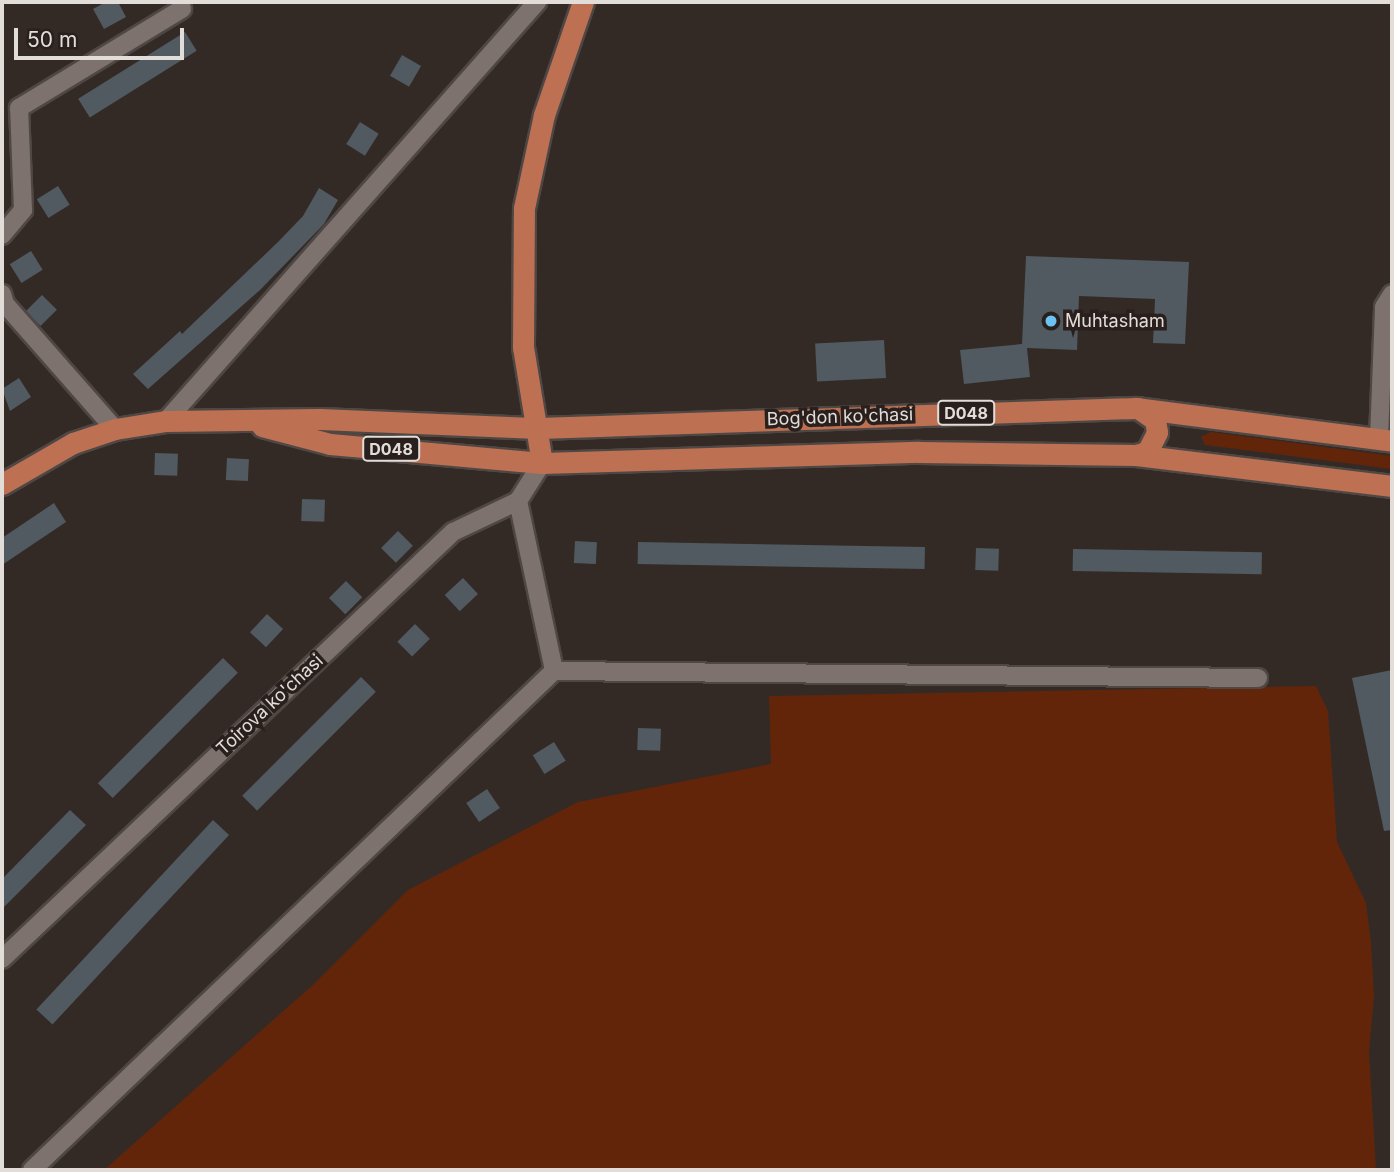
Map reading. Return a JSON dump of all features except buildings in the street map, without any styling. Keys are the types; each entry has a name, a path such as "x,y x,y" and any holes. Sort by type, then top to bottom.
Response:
{"main road":[{"path":"542,463 523,334 524,208 547,105 583,2"},
{"path":"1136,408 1147,412 1157,432 1147,452 1136,455"},
{"name":"Bog'don ko'chasi","path":"538,428 1136,408 1386,440"},
{"name":"D048","path":"243,420 330,444 542,463"},
{"name":"D048","path":"2,484 53,453 115,429 166,421 243,420 538,428"},
{"name":"Bog'don ko'chasi","path":"542,463 919,452 1136,455 1392,486"}],"street":[{"path":"166,421 537,2"},
{"path":"2,235 23,210 19,108 182,9"},
{"path":"2,294 5,304 115,429"},
{"path":"1386,440 1384,307 1392,294"},
{"path":"542,463 518,501 554,671"},
{"name":"Toirova ko'chasi","path":"2,959 453,532 518,501"},
{"path":"32,1170 554,671 1258,678"}],"shaded area":[{"path":"1211,432 1392,456 1392,469 1205,445 1201,437"},
{"path":"1316,686 1328,711 1337,842 1366,903 1371,943 1374,995 1369,1052 1376,1170 104,1170 315,983 408,890 578,802 771,764 769,696"}],"place":[{"name":"Muhtasham","path":"1051,321"}]}
